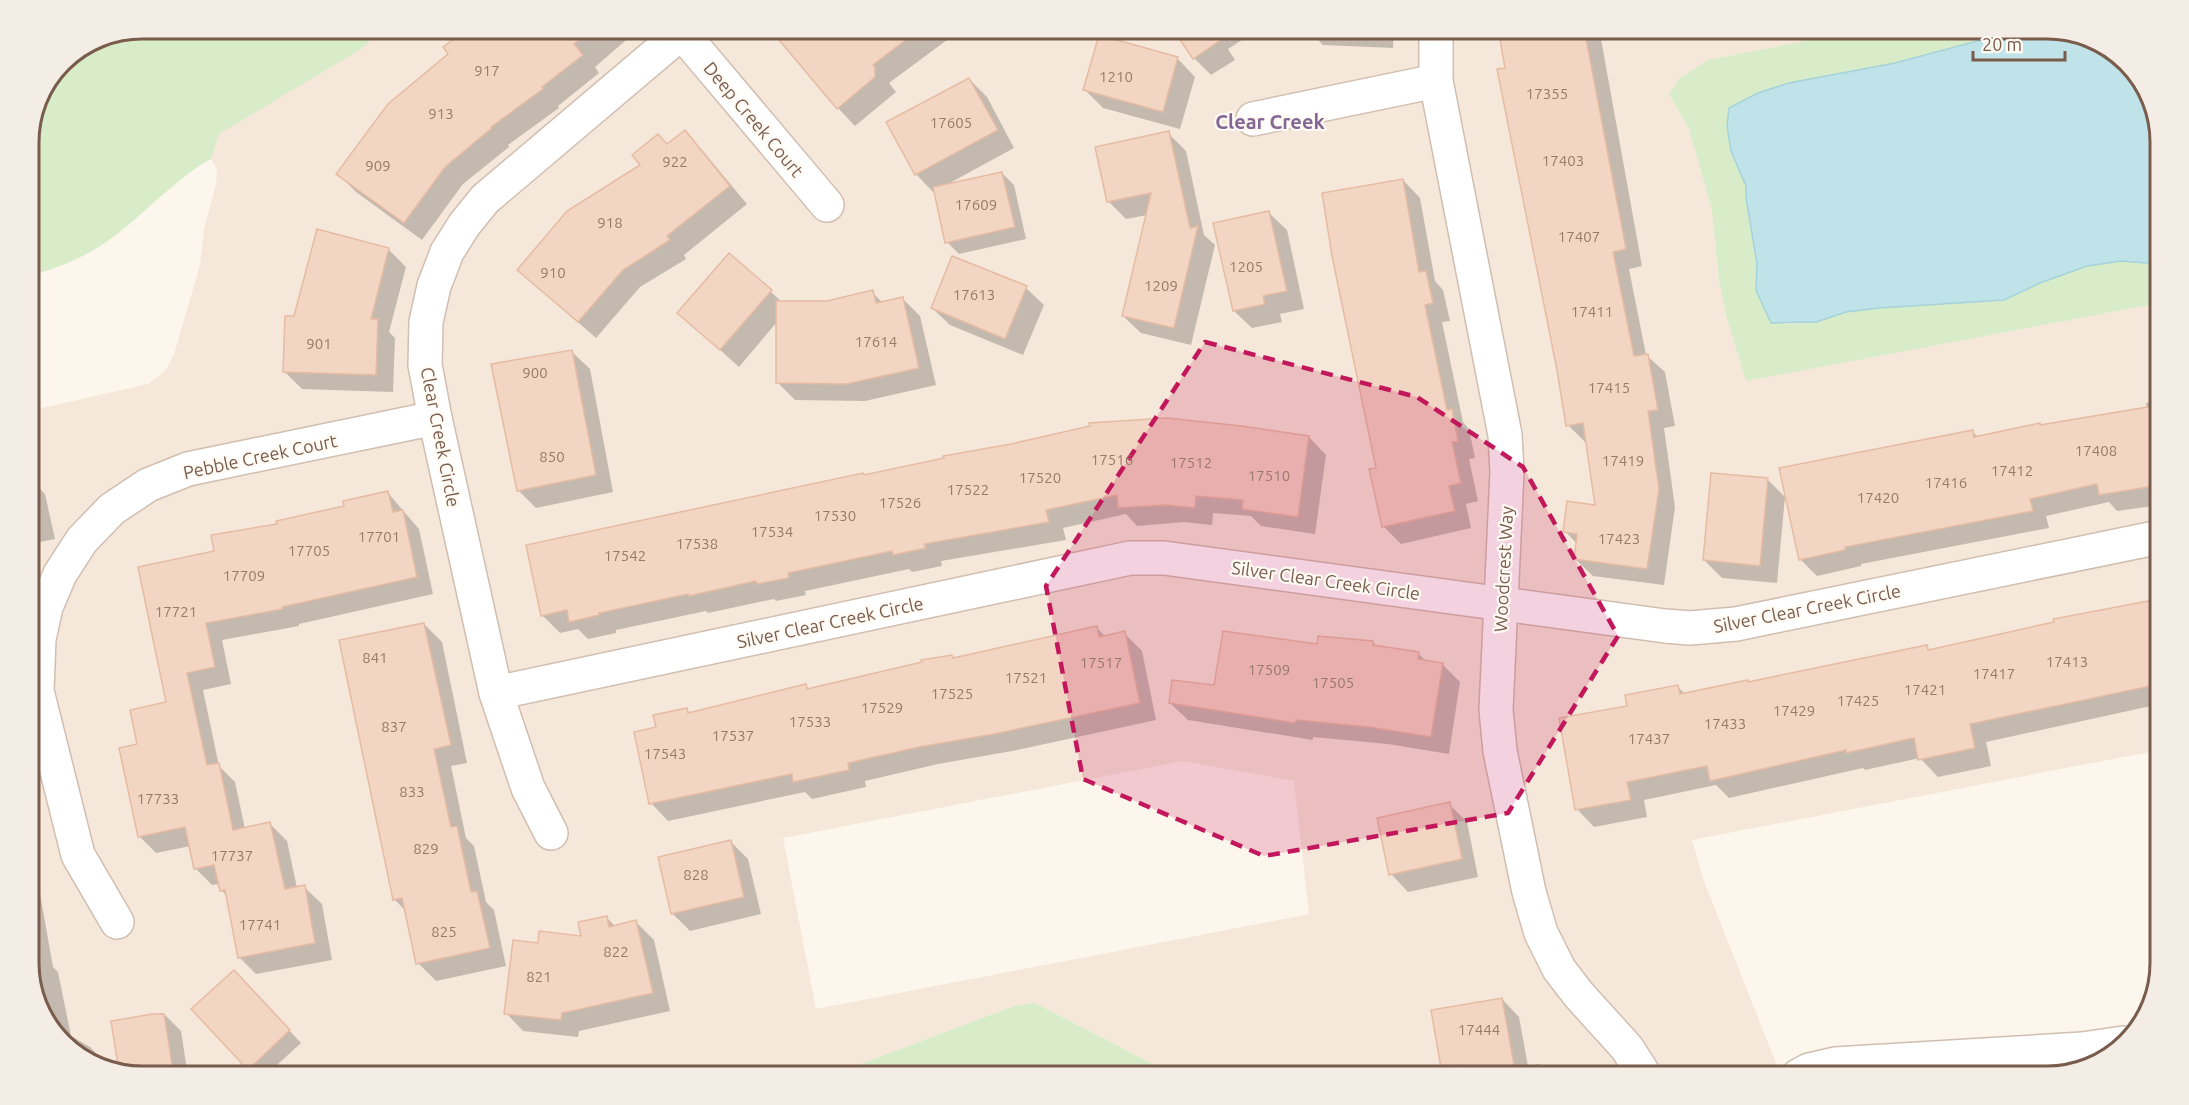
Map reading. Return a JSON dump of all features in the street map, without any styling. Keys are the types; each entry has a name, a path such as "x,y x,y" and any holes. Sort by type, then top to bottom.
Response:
{"street":[{"name":"Clear Creek Circle","path":"551,833 528,788 496,693 425,365 426,322 434,286 447,252 464,225 485,199 675,39"},
{"name":"Deep Creek Court","path":"691,39 826,205"},
{"name":"Woodcrest Way","path":"1436,39 1436,81 1505,435 1507,472 1496,710 1500,751 1529,892 1541,933 1559,969 1627,1048 1638,1066"},
{"path":"1253,119 1436,81"},
{"name":"Pebble Creek Court","path":"39,639 46,607 60,574 82,540 112,509 148,485 188,469 435,418"},
{"name":"Silver Clear Creek Circle","path":"496,693 1130,558 1164,558 1690,628 1736,624 2150,539"},
{"name":"Pebble Creek Court","path":"39,695 78,855 117,922"},
{"path":"1825,1066 2082,1049 2110,1045"}],"highlighted area":[{"path":"1205,342 1417,397 1523,467 1618,636 1508,813 1264,856 1083,779 1046,586"}],"shaded area":[{"path":"372,39 1814,39 1708,60 1669,94 1689,129 1712,210 1719,281 1727,319 1746,380 2150,305 2150,752 1692,840 1704,881 1777,1066 1157,1066 1035,1003 1014,1006 855,1066 142,1066 109,1061 85,1049 64,1031 44,996 39,970 39,409 148,384 165,371 174,354 200,265 204,229 216,184 217,169 211,159 218,134 360,49","holes":["1183,761 1294,781 1309,914 816,1009 783,838"]}],"green space":[{"path":"142,39 372,39 361,49 219,134 211,159 184,177 129,225 91,252 39,273 39,135 42,115 60,79 85,56 102,47 122,41"},
{"path":"1814,39 1986,39 1897,63 1758,93 1731,151 1746,186 1757,263 1756,290 1771,322 1788,324 1816,322 1846,312 1879,308 2004,300 2040,283 2087,266 2121,261 2150,263 2150,305 1746,381 1727,319 1719,281 1712,210 1689,129 1669,94 1679,79 1708,60"},
{"path":"1035,1003 1157,1066 855,1066 1014,1006"}],"water":[{"path":"1985,39 2047,39 2080,44 2115,64 2133,85 2145,109 2148,122 2150,135 2150,263 2121,261 2087,266 2040,283 2004,300 1879,308 1846,312 1816,322 1771,323 1756,290 1757,263 1746,186 1731,151 1727,126 1729,108 1758,93 1789,83 1895,63"}],"building":[{"path":"454,39 580,39 574,44 583,55 542,87 543,89 491,127 445,167 404,223 336,174 388,104 448,54 443,47"},
{"path":"778,39 907,39 873,65 875,77 837,109"},
{"path":"1098,39 1113,39 1178,57 1163,112 1083,90"},
{"path":"1179,39 1222,39 1193,59"},
{"path":"1500,39 1586,39 1626,249 1613,252 1634,356 1648,354 1658,410 1648,411 1659,489 1647,569 1574,559 1577,534 1563,532 1567,501 1595,505 1583,423 1566,426 1497,69 1505,68"},
{"path":"969,78 998,130 915,175 886,122"},
{"path":"685,130 730,186 667,236 670,240 623,270 578,322 517,270 567,211 640,165 632,155 658,134 667,144"},
{"path":"1169,131 1190,228 1198,226 1174,328 1122,316 1151,193 1107,202 1095,147"},
{"path":"1002,172 1015,227 945,243 933,187"},
{"path":"1403,179 1419,272 1426,271 1433,303 1425,305 1447,410 1452,409 1458,441 1452,442 1461,483 1449,486 1455,511 1382,527 1369,469 1376,468 1332,256 1322,193"},
{"path":"1269,211 1287,291 1263,296 1265,304 1233,311 1213,223"},
{"path":"317,229 389,248 371,319 378,319 376,375 283,372 285,316 294,316"},
{"path":"729,253 772,290 720,350 677,313"},
{"path":"952,256 1027,286 1005,339 931,308"},
{"path":"873,290 876,303 903,297 919,368 847,384 776,383 776,301 827,301"},
{"path":"572,350 596,475 517,491 491,364"},
{"path":"2150,407 2150,487 2099,495 2097,484 2030,499 2033,511 1845,547 1845,550 1799,560 1779,468 1973,430 1974,437 2040,423 2040,425"},
{"path":"1167,418 1309,436 1298,517 1242,509 1243,500 1196,496 1195,508 1166,505 1118,508 1117,495 1046,510 1049,522 924,544 926,548 893,555 892,551 788,573 789,578 757,584 756,581 689,596 688,594 599,613 599,615 569,622 567,610 541,616 526,545 863,473 864,475 944,458 943,456 1011,444 1090,426 1089,423"},
{"path":"1711,473 1768,478 1760,566 1703,560"},
{"path":"388,491 393,512 403,510 417,577 282,607 283,609 206,623 215,667 187,673 207,765 219,763 233,830 270,822 285,889 305,885 315,943 238,958 225,890 220,891 214,865 194,869 185,827 138,837 119,748 137,744 130,710 166,702 138,567 214,551 211,535 277,524 276,521 344,506 343,501"},
{"path":"2150,601 2150,686 1970,724 1975,748 1918,760 1914,738 1846,753 1846,750 1710,781 1707,766 1627,782 1631,800 1575,810 1559,718 1627,706 1625,695 1678,685 1680,694 1748,680 1748,682 1927,645 1928,650 2054,622 2053,619"},
{"path":"424,623 451,745 434,749 451,827 457,826 471,892 477,891 490,948 416,964 402,898 393,900 339,640"},
{"path":"1097,626 1099,637 1125,631 1140,703 848,763 849,770 793,782 792,774 649,804 634,732 656,727 653,715 687,708 688,713 806,684 807,689 922,662 921,660 952,655 953,658"},
{"path":"1223,631 1317,644 1318,636 1373,641 1373,645 1419,652 1418,659 1443,663 1431,737 1369,727 1296,720 1295,723 1169,703 1172,680 1214,685"},
{"path":"1450,802 1462,859 1389,875 1377,818"},
{"path":"731,840 744,897 671,914 658,857"},
{"path":"607,916 609,927 636,920 653,993 562,1013 561,1020 504,1014 513,940 538,943 539,931 581,936 578,922"},
{"path":"234,970 290,1030 252,1066 244,1066 191,1009"},
{"path":"1502,998 1514,1066 1441,1066 1431,1010"},
{"path":"164,1014 172,1066 118,1063 111,1021"}],"district":[{"name":"Clear Creek","path":"1270,121"}]}
